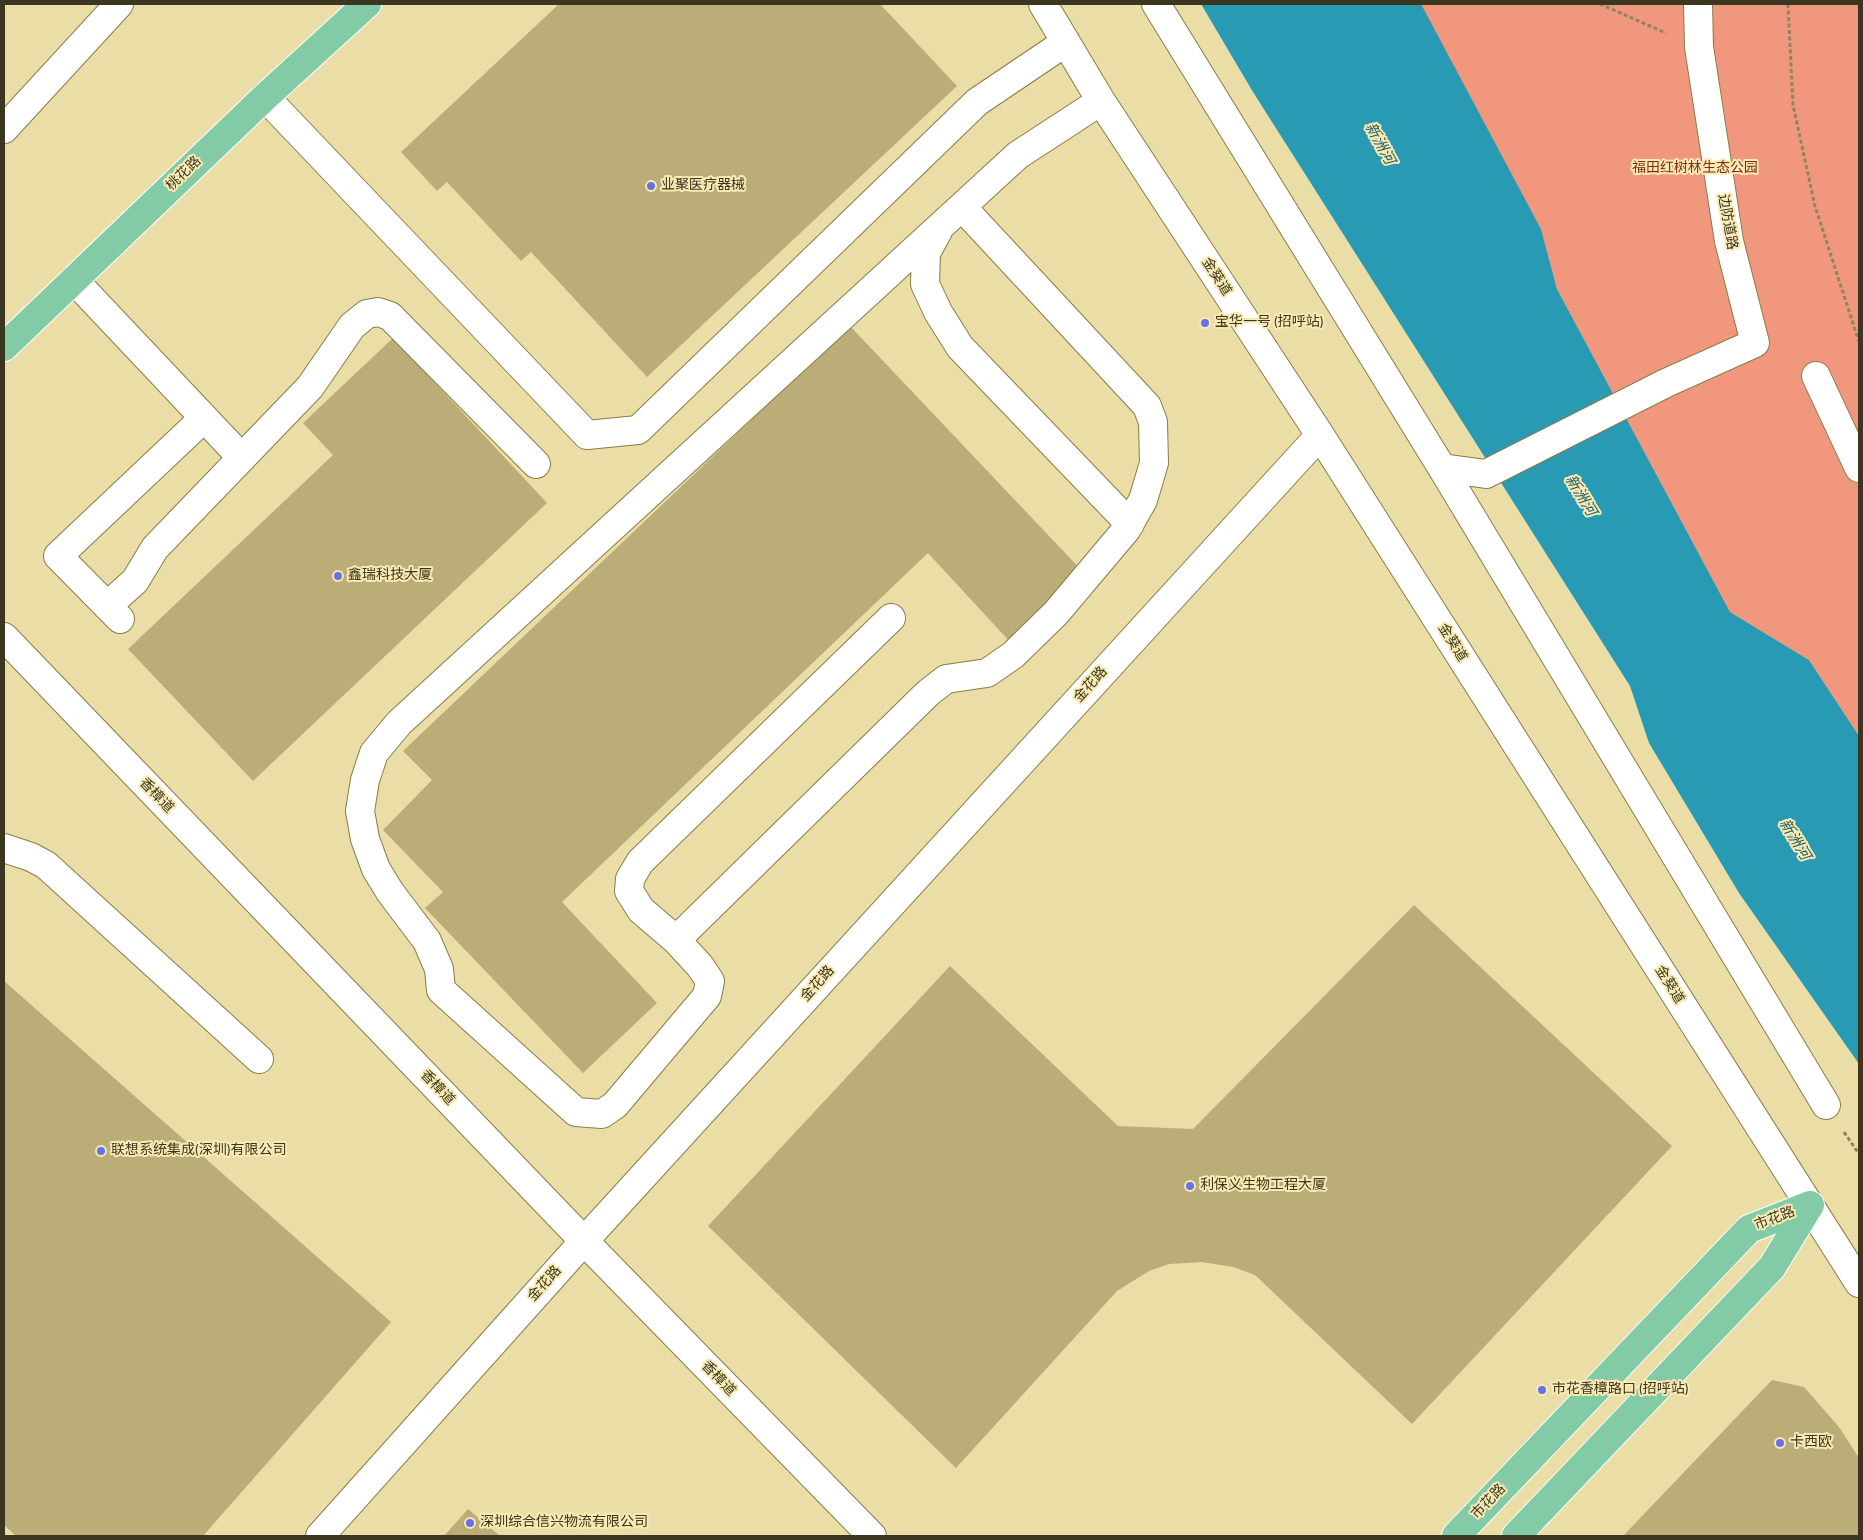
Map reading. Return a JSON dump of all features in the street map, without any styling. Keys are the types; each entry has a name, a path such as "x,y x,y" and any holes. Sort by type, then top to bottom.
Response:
{"main road":[{"name":"桃花路","path":"4,347 265,97 367,4"},
{"name":"市花路","path":"1456,1536 1749,1229 1810,1206"},
{"name":"市花路","path":"1516,1536 1772,1267 1810,1206"}],"street":[{"path":"4,128 119,4"},
{"name":"金葵道","path":"1043,4 1101,101 1320,435 1859,1283"},
{"path":"1156,4 1442,468 1826,1105"},
{"name":"边防道路","path":"1442,468 1486,474 1666,383 1755,342 1729,240 1699,47 1698,4"},
{"path":"265,97 587,436 638,430 977,102 1066,42"},
{"path":"891,618 640,862 630,879 629,891 641,910 676,940 710,981 707,996 616,1105 602,1114 576,1112 441,990 438,969 427,941 381,877 365,839 360,811 365,780 374,753 399,723 1018,155 1101,101"},
{"path":"676,940 928,693 946,679 987,673 1013,655 1056,613 1130,524 1142,500 1154,463 1153,422 1147,406 962,207"},
{"path":"940,227 926,253 925,284 938,312 956,340 1130,524"},
{"path":"74,280 242,458"},
{"path":"204,418 58,556 114,612 155,548 310,388 352,326 367,314 378,312 390,316 536,464"},
{"path":"1816,376 1859,468"},
{"name":"金花路","path":"320,1536 584,1241 1320,435"},
{"name":"香樟道","path":"4,637 584,1241 872,1536"},
{"path":"4,848 31,857 46,865 259,1059"}],"path":[{"path":"1600,4 1699,47"},
{"path":"1788,4 1793,105 1815,206 1859,342"}],"green space":[{"name":"福田红树林生态公园","path":"1420,4 1859,4 1859,736 1809,660 1730,612 1557,289 1541,229"}],"water":[{"name":"新洲河","path":"1201,4 1421,4 1541,229 1557,289 1730,612 1809,660 1859,736 1859,1064 1739,893 1649,743 1630,686 1253,92"}],"building":[{"name":"业聚医疗器械","path":"559,4 880,4 957,86 647,377 531,252 521,261 447,182 437,191 401,152"},
{"path":"850,326 1085,574 1011,643 928,553 562,902 657,1003 583,1073 425,908 443,892 383,830 432,780 403,751"},
{"name":"鑫瑞科技大厦","path":"393,338 547,503 253,781 128,649 333,455 303,423"},
{"name":"利保义生物工程大厦","path":"1414,905 1672,1146 1412,1424 1255,1275 1233,1267 1202,1262 1169,1264 1149,1271 1117,1291 956,1468 708,1226 950,966 1118,1126 1193,1129"},
{"name":"联想系统集成(深圳)有限公司","path":"4,981 391,1322 203,1536 16,1536 4,1525"},
{"name":"卡西欧","path":"1772,1380 1804,1387 1839,1427 1859,1458 1859,1536 1623,1536"},
{"name":"深圳综合信兴物流有限公司","path":"468,1509 500,1536 444,1536"}],"place":[{"name":"业聚医疗器械","path":"651,186"},
{"name":"宝华一号 (招呼站)","path":"1205,323"},
{"name":"鑫瑞科技大厦","path":"338,576"},
{"name":"联想系统集成(深圳)有限公司","path":"101,1151"},
{"name":"利保义生物工程大厦","path":"1190,1186"},
{"name":"市花香樟路口 (招呼站)","path":"1542,1390"},
{"name":"卡西欧","path":"1780,1443"},
{"name":"深圳综合信兴物流有限公司","path":"470,1523"}]}
